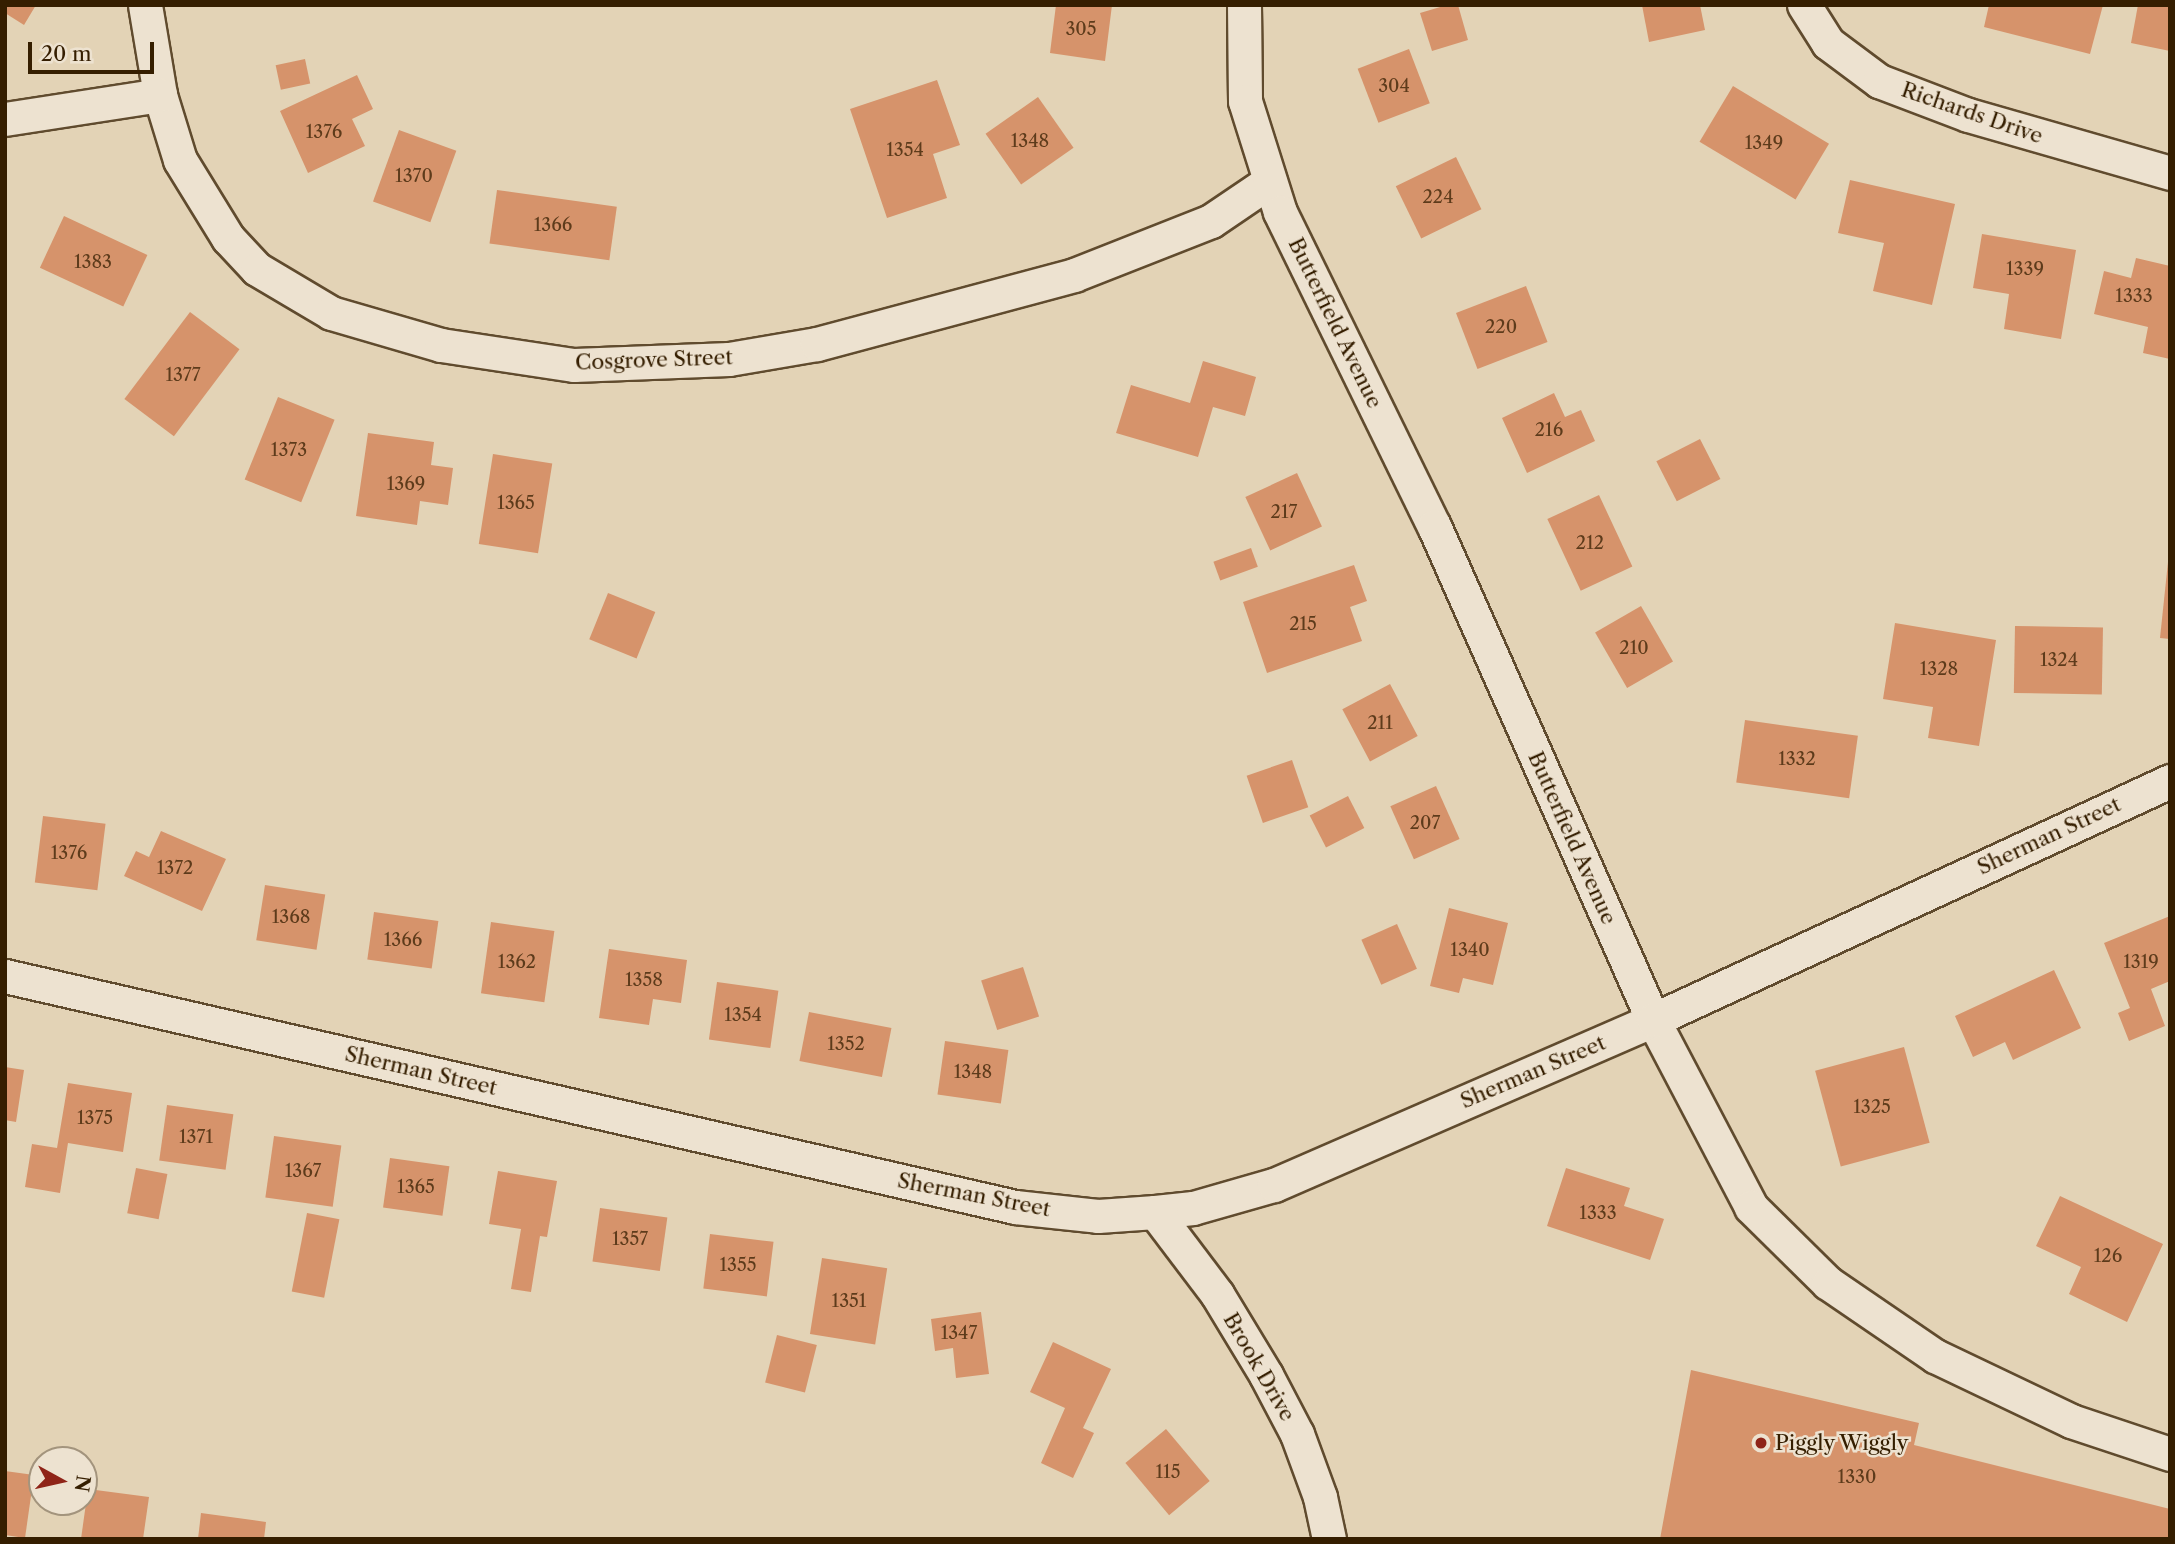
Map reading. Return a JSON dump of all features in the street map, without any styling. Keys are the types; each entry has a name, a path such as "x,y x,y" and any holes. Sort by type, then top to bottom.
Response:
{"street":[{"name":"Cosgrove Street","path":"145,5 160,95 180,160 228,238 257,269 331,313 441,345 574,365 729,359 817,344 1074,275 1211,221 1270,181"},
{"name":"Butterfield Avenue","path":"1244,5 1245,101 1280,212 1434,526 1653,1020 1751,1207 1828,1283 1935,1356 2071,1421 2170,1454"},
{"name":"Richards Drive","path":"1804,5 1828,43 1879,81 1968,116 2170,173"},
{"path":"5,119 160,95"},
{"name":"Sherman Street","path":"5,976 1015,1208 1098,1216 1156,1212 1193,1208 1274,1185 1653,1020 2170,781"},
{"name":"Brook Drive","path":"1156,1212 1217,1294 1273,1387 1307,1459 1329,1539"}],"building":[{"path":"5,5 36,5 24,25 5,13"},
{"path":"1056,5 1112,5 1105,61 1050,53"},
{"path":"1447,5 1458,5 1468,40 1432,51 1420,13"},
{"path":"1642,5 1700,5 1705,30 1649,42"},
{"path":"1989,5 2103,5 2090,54 1984,27"},
{"path":"2138,5 2170,5 2170,51 2131,43"},
{"path":"1409,49 1430,103 1378,123 1358,69"},
{"path":"305,59 310,83 281,90 276,65"},
{"path":"357,75 373,109 352,119 365,146 308,173 280,111"},
{"path":"937,80 960,145 933,154 947,198 887,218 850,109"},
{"path":"1733,86 1829,144 1796,199 1700,142"},
{"path":"1038,97 1074,148 1021,184 986,134"},
{"path":"399,130 456,151 430,222 373,201"},
{"path":"1456,157 1481,209 1421,239 1396,186"},
{"path":"1850,180 1955,204 1932,305 1873,291 1884,243 1838,233"},
{"path":"497,190 617,207 609,260 489,243"},
{"path":"64,216 147,255 123,307 40,268"},
{"path":"1982,234 2076,250 2061,339 2004,329 2009,294 1973,288"},
{"path":"2136,258 2170,266 2170,359 2143,353 2148,327 2094,314 2104,271 2131,278"},
{"path":"1526,286 1548,342 1477,369 1456,313"},
{"path":"190,312 240,349 174,436 124,399"},
{"path":"1203,361 1256,377 1245,416 1213,407 1198,457 1116,433 1131,385 1190,403"},
{"path":"1554,393 1565,417 1581,410 1595,441 1527,473 1502,418"},
{"path":"278,397 335,420 301,502 245,480"},
{"path":"368,433 434,442 431,465 453,468 448,505 420,501 417,525 356,516"},
{"path":"1700,439 1720,479 1677,501 1656,461"},
{"path":"493,454 552,463 538,553 479,544"},
{"path":"1297,473 1322,526 1270,551 1245,497"},
{"path":"1599,495 1632,567 1581,591 1547,519"},
{"path":"1251,548 1258,567 1220,580 1213,562"},
{"path":"2170,562 2170,639 2160,638"},
{"path":"1354,565 1367,601 1350,607 1362,641 1267,673 1243,602"},
{"path":"608,593 655,612 637,658 589,639"},
{"path":"1641,606 1673,661 1627,688 1595,632"},
{"path":"1895,623 1996,640 1979,746 1928,738 1933,707 1883,699"},
{"path":"2015,626 2103,628 2102,695 2014,693"},
{"path":"1390,684 1418,736 1370,761 1342,709"},
{"path":"1745,720 1858,736 1849,798 1736,782"},
{"path":"1292,760 1308,807 1263,823 1247,776"},
{"path":"1436,786 1460,839 1414,859 1390,806"},
{"path":"1348,796 1364,828 1326,848 1310,816"},
{"path":"43,816 106,824 97,890 35,883"},
{"path":"161,831 226,859 202,911 124,876 136,851 149,857"},
{"path":"265,885 325,895 316,950 256,940"},
{"path":"1449,908 1508,923 1493,985 1463,978 1459,993 1430,986"},
{"path":"374,912 438,921 432,969 367,960"},
{"path":"2170,916 2170,981 2151,989 2165,1026 2129,1041 2118,1013 2130,1008 2104,943"},
{"path":"491,922 554,931 544,1002 481,993"},
{"path":"1397,924 1417,969 1381,985 1361,940"},
{"path":"609,949 687,960 681,1003 653,999 649,1025 599,1018"},
{"path":"1023,967 1039,1016 997,1030 981,981"},
{"path":"2054,970 2081,1028 2013,1060 2005,1042 1973,1057 1955,1016"},
{"path":"717,982 778,991 770,1048 709,1039"},
{"path":"809,1012 891,1028 882,1077 799,1061"},
{"path":"945,1041 1008,1050 1001,1103 937,1094"},
{"path":"1904,1047 1930,1143 1841,1166 1815,1071"},
{"path":"5,1067 24,1070 16,1122 5,1120"},
{"path":"68,1083 132,1093 123,1152 68,1143 60,1193 25,1187 32,1144 57,1148"},
{"path":"167,1105 233,1114 226,1170 159,1160"},
{"path":"274,1136 341,1145 333,1207 265,1197"},
{"path":"390,1158 449,1166 442,1216 383,1208"},
{"path":"136,1168 167,1174 159,1219 127,1213"},
{"path":"1566,1168 1630,1188 1624,1206 1664,1219 1650,1260 1547,1226"},
{"path":"498,1171 557,1181 547,1237 540,1236 531,1292 511,1289 521,1229 489,1224"},
{"path":"2060,1196 2163,1244 2127,1322 2069,1294 2081,1267 2036,1246"},
{"path":"600,1208 667,1217 660,1271 592,1261"},
{"path":"307,1213 339,1219 324,1298 292,1292"},
{"path":"710,1234 774,1242 767,1296 703,1289"},
{"path":"822,1258 887,1268 875,1344 810,1334"},
{"path":"981,1312 989,1374 956,1378 953,1348 935,1351 931,1319"},
{"path":"777,1335 817,1345 805,1392 765,1383"},
{"path":"1053,1342 1111,1369 1083,1428 1094,1433 1073,1478 1041,1463 1065,1408 1030,1392"},
{"path":"1691,1370 1919,1423 1914,1445 2170,1509 2170,1539 1660,1539"},
{"path":"1166,1429 1210,1481 1169,1515 1125,1463"},
{"path":"5,1471 28,1474 28,1516 25,1538 5,1535"},
{"path":"98,1490 149,1497 143,1539 81,1539 84,1516 98,1516"},
{"path":"201,1513 266,1522 264,1539 198,1539"}],"place":[{"name":"Piggly Wiggly","path":"1761,1443"}]}
